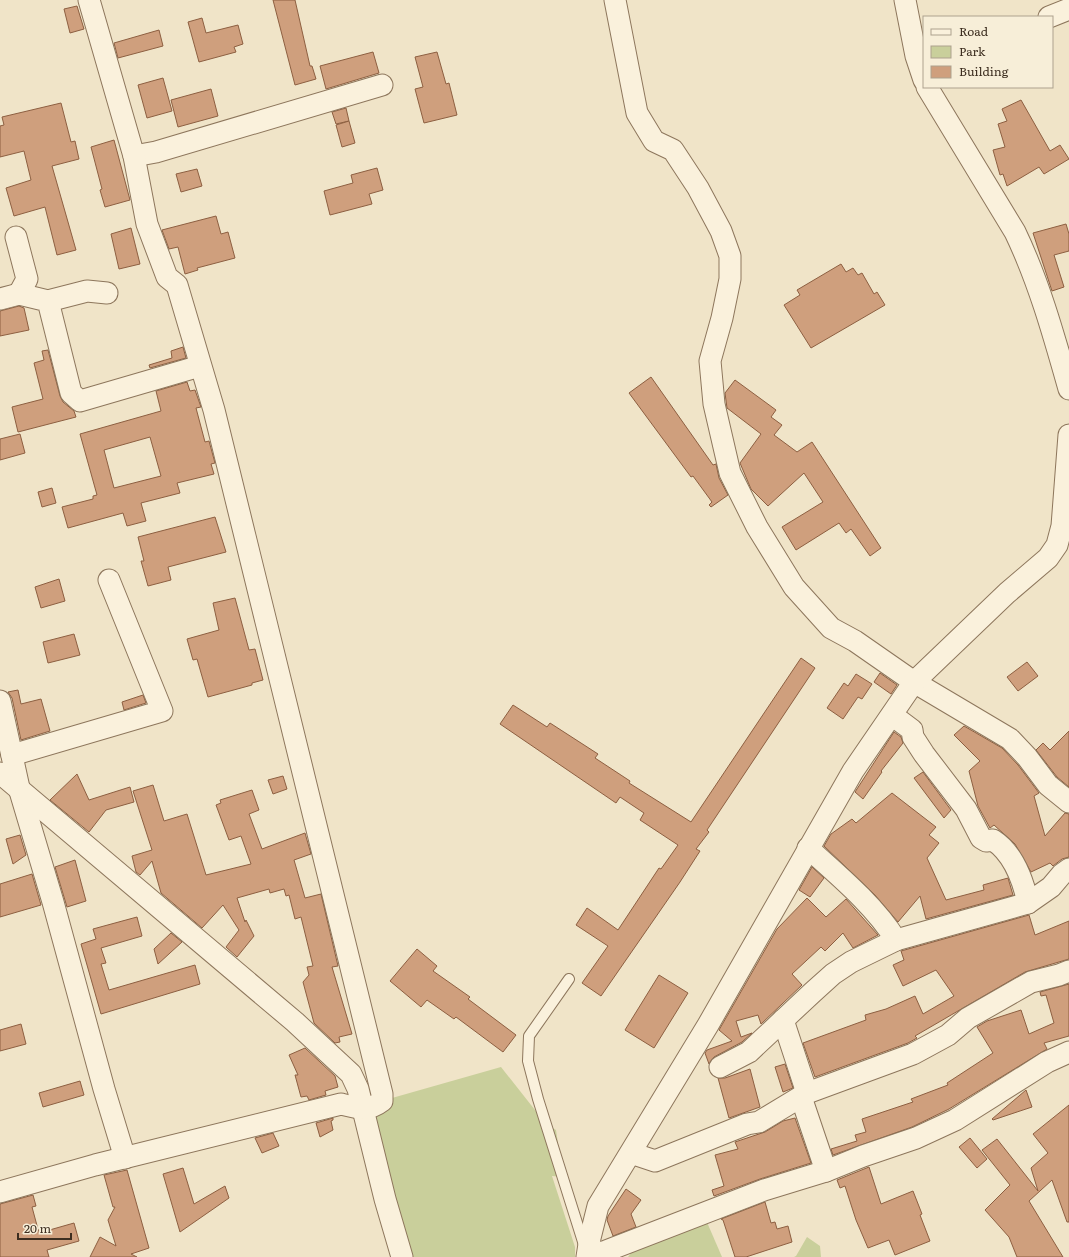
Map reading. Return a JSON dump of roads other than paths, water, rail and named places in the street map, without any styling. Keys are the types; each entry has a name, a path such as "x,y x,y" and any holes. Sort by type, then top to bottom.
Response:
{"street":[{"path":"0,1192 95,1165 341,1104 362,1110 376,1106 382,1101 382,1094 374,1068 214,410 177,285 167,277 147,224 134,156 89,0"},
{"path":"615,0 636,113 654,141 673,150 694,181 721,231 730,256 728,285 710,361 714,404 730,473 757,526 794,587 831,628 855,641 914,682 1010,739 1027,757 1048,785 1069,802"},
{"path":"905,0 912,30 920,54 923,74"},
{"path":"1052,16 1069,9"},
{"path":"134,156 156,152 382,85"},
{"path":"928,88 1015,232 1026,254 1039,290 1069,389"},
{"path":"9,297 27,279 16,237"},
{"path":"9,297 48,301 87,291 107,293"},
{"path":"48,301 71,392 80,401 200,366"},
{"path":"1069,435 1062,526 1062,551 1048,558 1007,593 914,682 853,771 708,1025 598,1206 590,1238 588,1257 764,1190 826,1172 862,1156 916,1138 955,1120 1047,1062 1069,1052"},
{"path":"12,755 162,711 109,580"},
{"path":"0,702 19,788 54,902 104,1089 125,1158"},
{"path":"892,715 912,730 913,737 924,754 966,809 982,838 986,841 994,840 1006,852 1018,872 1028,903"},
{"path":"0,774 19,788 295,1022 351,1074 358,1090 362,1110 402,1257"},
{"path":"808,848 862,899 889,928 896,940"},
{"path":"720,1067 749,1052 833,974 851,962 896,940 1028,903 1051,886 1062,874 1069,870"},
{"path":"631,1153 655,1161 747,1124 759,1122 804,1095 912,1054 948,1035 968,1018 1030,982 1069,971"},
{"path":"783,1020 826,1172"}],"lane":[{"path":"569,979 529,1036 528,1061 538,1099 588,1257"}]}
